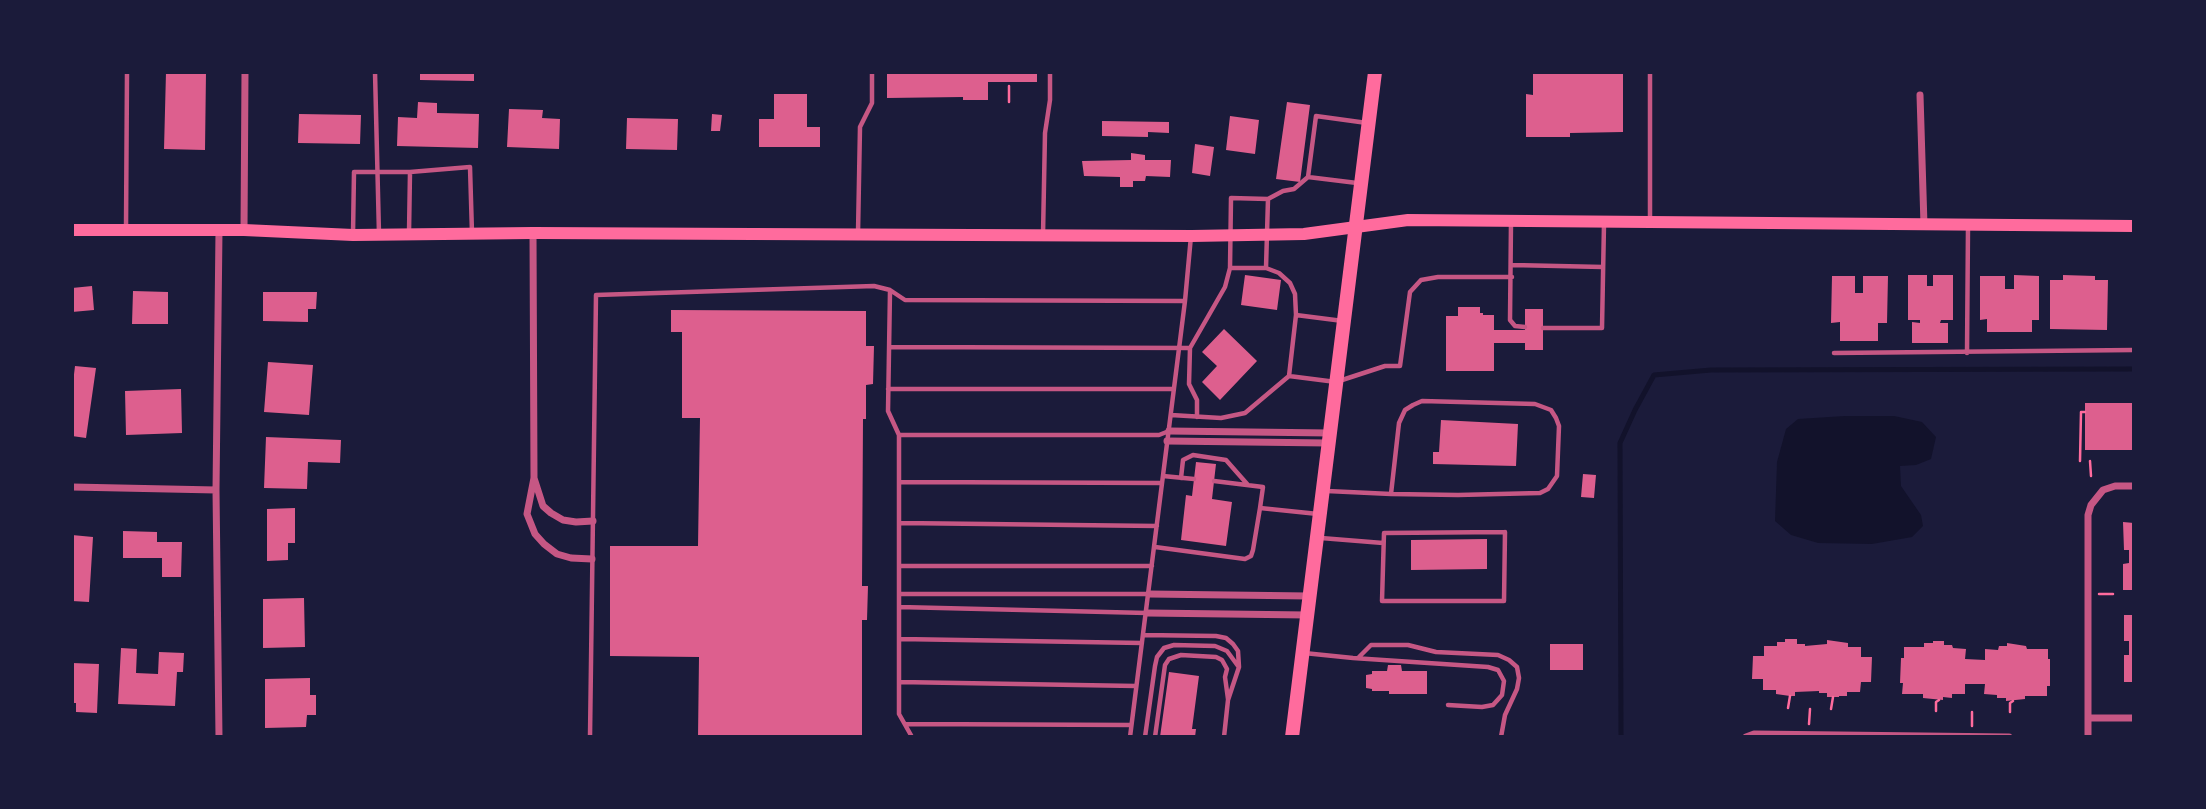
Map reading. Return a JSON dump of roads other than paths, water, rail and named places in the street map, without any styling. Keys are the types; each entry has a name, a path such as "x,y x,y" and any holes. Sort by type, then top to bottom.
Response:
{"main road":[{"path":"1292,737 1375,72"},
{"path":"72,230 244,230 353,235 533,233 1192,236 1304,234 1408,220 2134,226"}],"street":[{"path":"244,230 246,72"},
{"path":"1920,96 1924,225"},
{"path":"219,231 216,490 219,737"},
{"path":"533,233 534,478 527,514 535,534 557,554 592,559"},
{"path":"1169,431 1329,438"},
{"path":"1167,441 1329,438"},
{"path":"534,478 543,506 551,513 563,520 593,521"},
{"path":"2088,737 2088,515 2091,505 2103,490 2115,486 2134,486"},
{"path":"72,487 216,490"},
{"path":"1149,594 1310,596"},
{"path":"1147,613 1307,615"},
{"path":"2088,718 2134,718"},
{"path":"1746,737 1754,734 2009,737"}],"lane":[{"path":"126,230 127,72"},
{"path":"375,72 379,235"},
{"path":"858,234 860,127 872,103 872,72"},
{"path":"1043,235 1045,133 1050,100 1050,72"},
{"path":"1650,72 1650,223"},
{"path":"1197,417 1197,400 1189,384 1190,348 1225,287 1230,268 1231,198 1268,199 1294,189 1308,177 1316,116 1368,123"},
{"path":"353,235 354,172 410,172 470,167 472,234"},
{"path":"409,234 410,172"},
{"path":"1308,177 1360,184"},
{"path":"1266,268 1268,199"},
{"path":"1511,221 1510,320 1515,326 1525,327"},
{"path":"1543,328 1602,327 1604,223"},
{"path":"1967,352 1968,224"},
{"path":"1130,737 1192,236"},
{"path":"1512,265 1603,267"},
{"path":"1171,415 1221,418 1245,413 1289,376 1296,315 1295,295 1290,283 1279,273 1266,268 1230,268"},
{"path":"1289,376 1336,382 1385,366 1400,366 1410,292 1421,280 1438,277 1511,277"},
{"path":"590,737 596,295 874,286 890,290 905,300 1185,301"},
{"path":"890,290 888,411 900,435 899,713 912,737"},
{"path":"1296,315 1343,321"},
{"path":"889,346 1190,348"},
{"path":"1834,353 2134,351"},
{"path":"888,389 1174,389"},
{"path":"1322,491 1391,494 1540,493 1553,484 1557,476 1559,426 1556,418 1550,410 1535,404 1422,401 1413,405 1405,410 1399,423 1391,494"},
{"path":"900,435 1159,435 1169,431"},
{"path":"1159,435 1167,441"},
{"path":"1181,478 1183,460 1193,455 1226,460 1245,485"},
{"path":"1163,476 1194,479"},
{"path":"1155,547 1240,560 1251,556 1263,487 1214,481"},
{"path":"900,482 1162,483"},
{"path":"1260,508 1320,515"},
{"path":"900,523 1157,526"},
{"path":"1505,532 1504,601 1382,601 1383,543 1384,533 1505,532"},
{"path":"1317,538 1383,543"},
{"path":"900,566 1152,566"},
{"path":"899,594 1149,594"},
{"path":"899,607 1147,613"},
{"path":"1143,635 1216,636 1226,638 1233,644 1238,651 1239,667 1228,700 1224,737"},
{"path":"900,639 1142,643"},
{"path":"1145,737 1155,666 1157,657 1164,648 1174,645 1215,646 1227,651 1239,667"},
{"path":"1359,658 1371,645 1408,645 1436,652 1499,655 1509,660 1517,667 1519,678 1501,737"},
{"path":"1303,652 1498,670 1504,681 1502,695 1493,705 1448,705"},
{"path":"1155,737 1168,659 1174,656 1216,657 1222,660 1227,669 1225,677 1228,700"},
{"path":"899,682 1137,686"},
{"path":"904,724 1131,725"}],"waterway":[{"path":"1621,737 1620,443 1654,375 1711,370 2134,369"}]}
